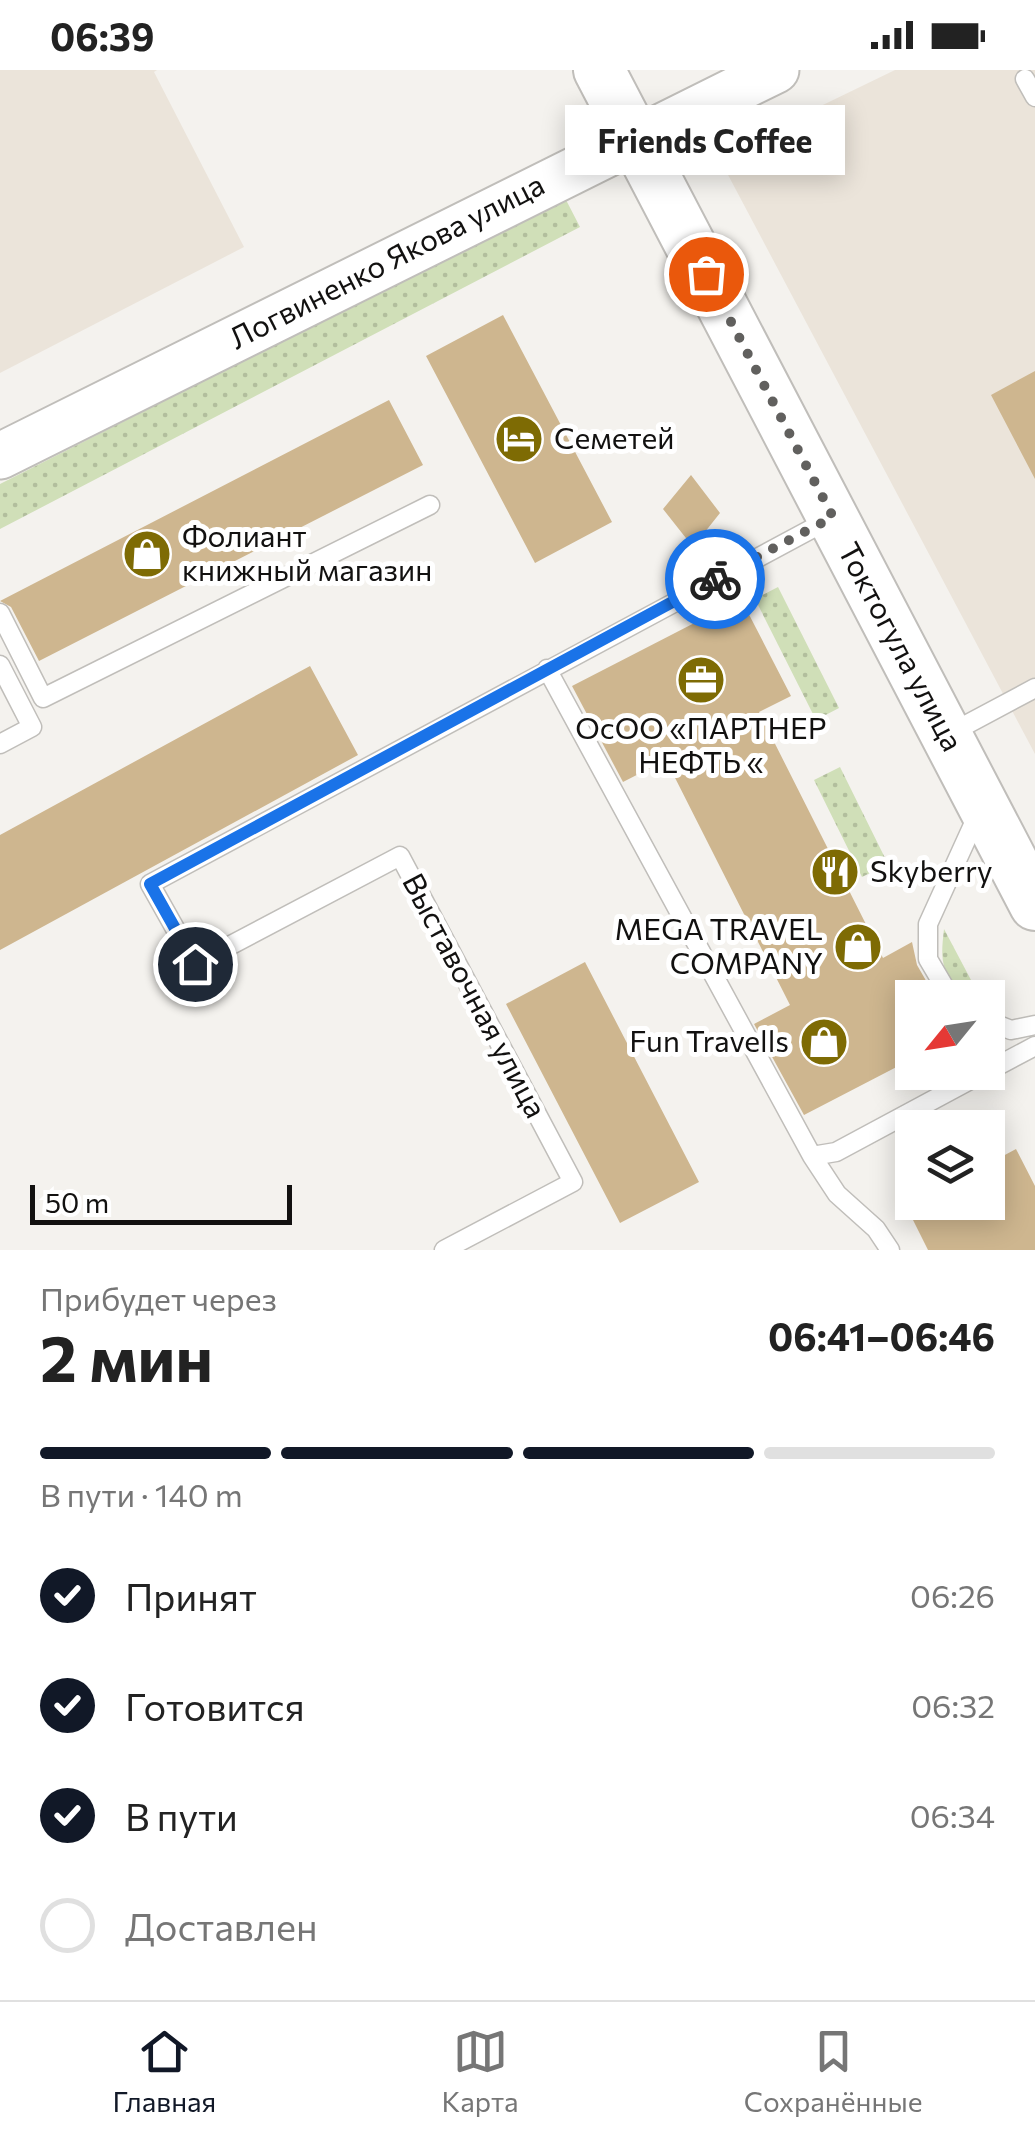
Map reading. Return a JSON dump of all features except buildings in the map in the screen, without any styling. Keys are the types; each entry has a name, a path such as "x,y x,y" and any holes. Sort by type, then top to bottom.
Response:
{"main road":[{"name":"Токтогула улица","path":"600,70 1035,905"}],"street":[{"name":"Логвиненко Якова улица","path":"0,456 776,70"}],"lane":[{"path":"1025,79 1035,97"},
{"path":"0,613 43,698 430,505"},
{"name":"Выставочная улица","path":"444,1250 573,1182 400,856 195,964 150,884 833,517"},
{"path":"0,665 32,727 0,744"},
{"path":"547,669 812,1156 837,1194 876,1228 890,1250"},
{"path":"947,736 1035,688"},
{"path":"940,980 928,959 928,924 982,804"},
{"path":"1005,1028 1012,1030 1035,1024"},
{"path":"1005,1062 1035,1046"},
{"path":"812,1156 836,1152 952,1090"}],"shaded area":[{"path":"0,70 157,70 154,72 244,247 0,373"},
{"path":"895,70 1035,70 1035,754 718,156"}],"green space":[{"path":"565,198 580,227 0,529 0,484"},
{"path":"778,587 839,708 816,720 755,599"},
{"path":"840,767 888,864 862,877 814,780"},
{"path":"944,929 971,980 950,980 943,958"}],"way so far":[{"path":"706,274 833,517 715,579"}],"place":[{"name":"Friends Coffee","path":"706,274"},
{"name":"Семетей","path":"519,439"},
{"name":"Фолиант книжный магазин","path":"147,554"},
{"name":"ОсОО «ПАРТНЕР НЕФТЬ «","path":"701,680"},
{"name":"Skyberry","path":"835,872"},
{"name":"MEGA TRAVEL COMPANY","path":"858,947"},
{"name":"Fun Travells","path":"824,1042"}],"route":[{"path":"195,964 150,884 715,579"}]}
